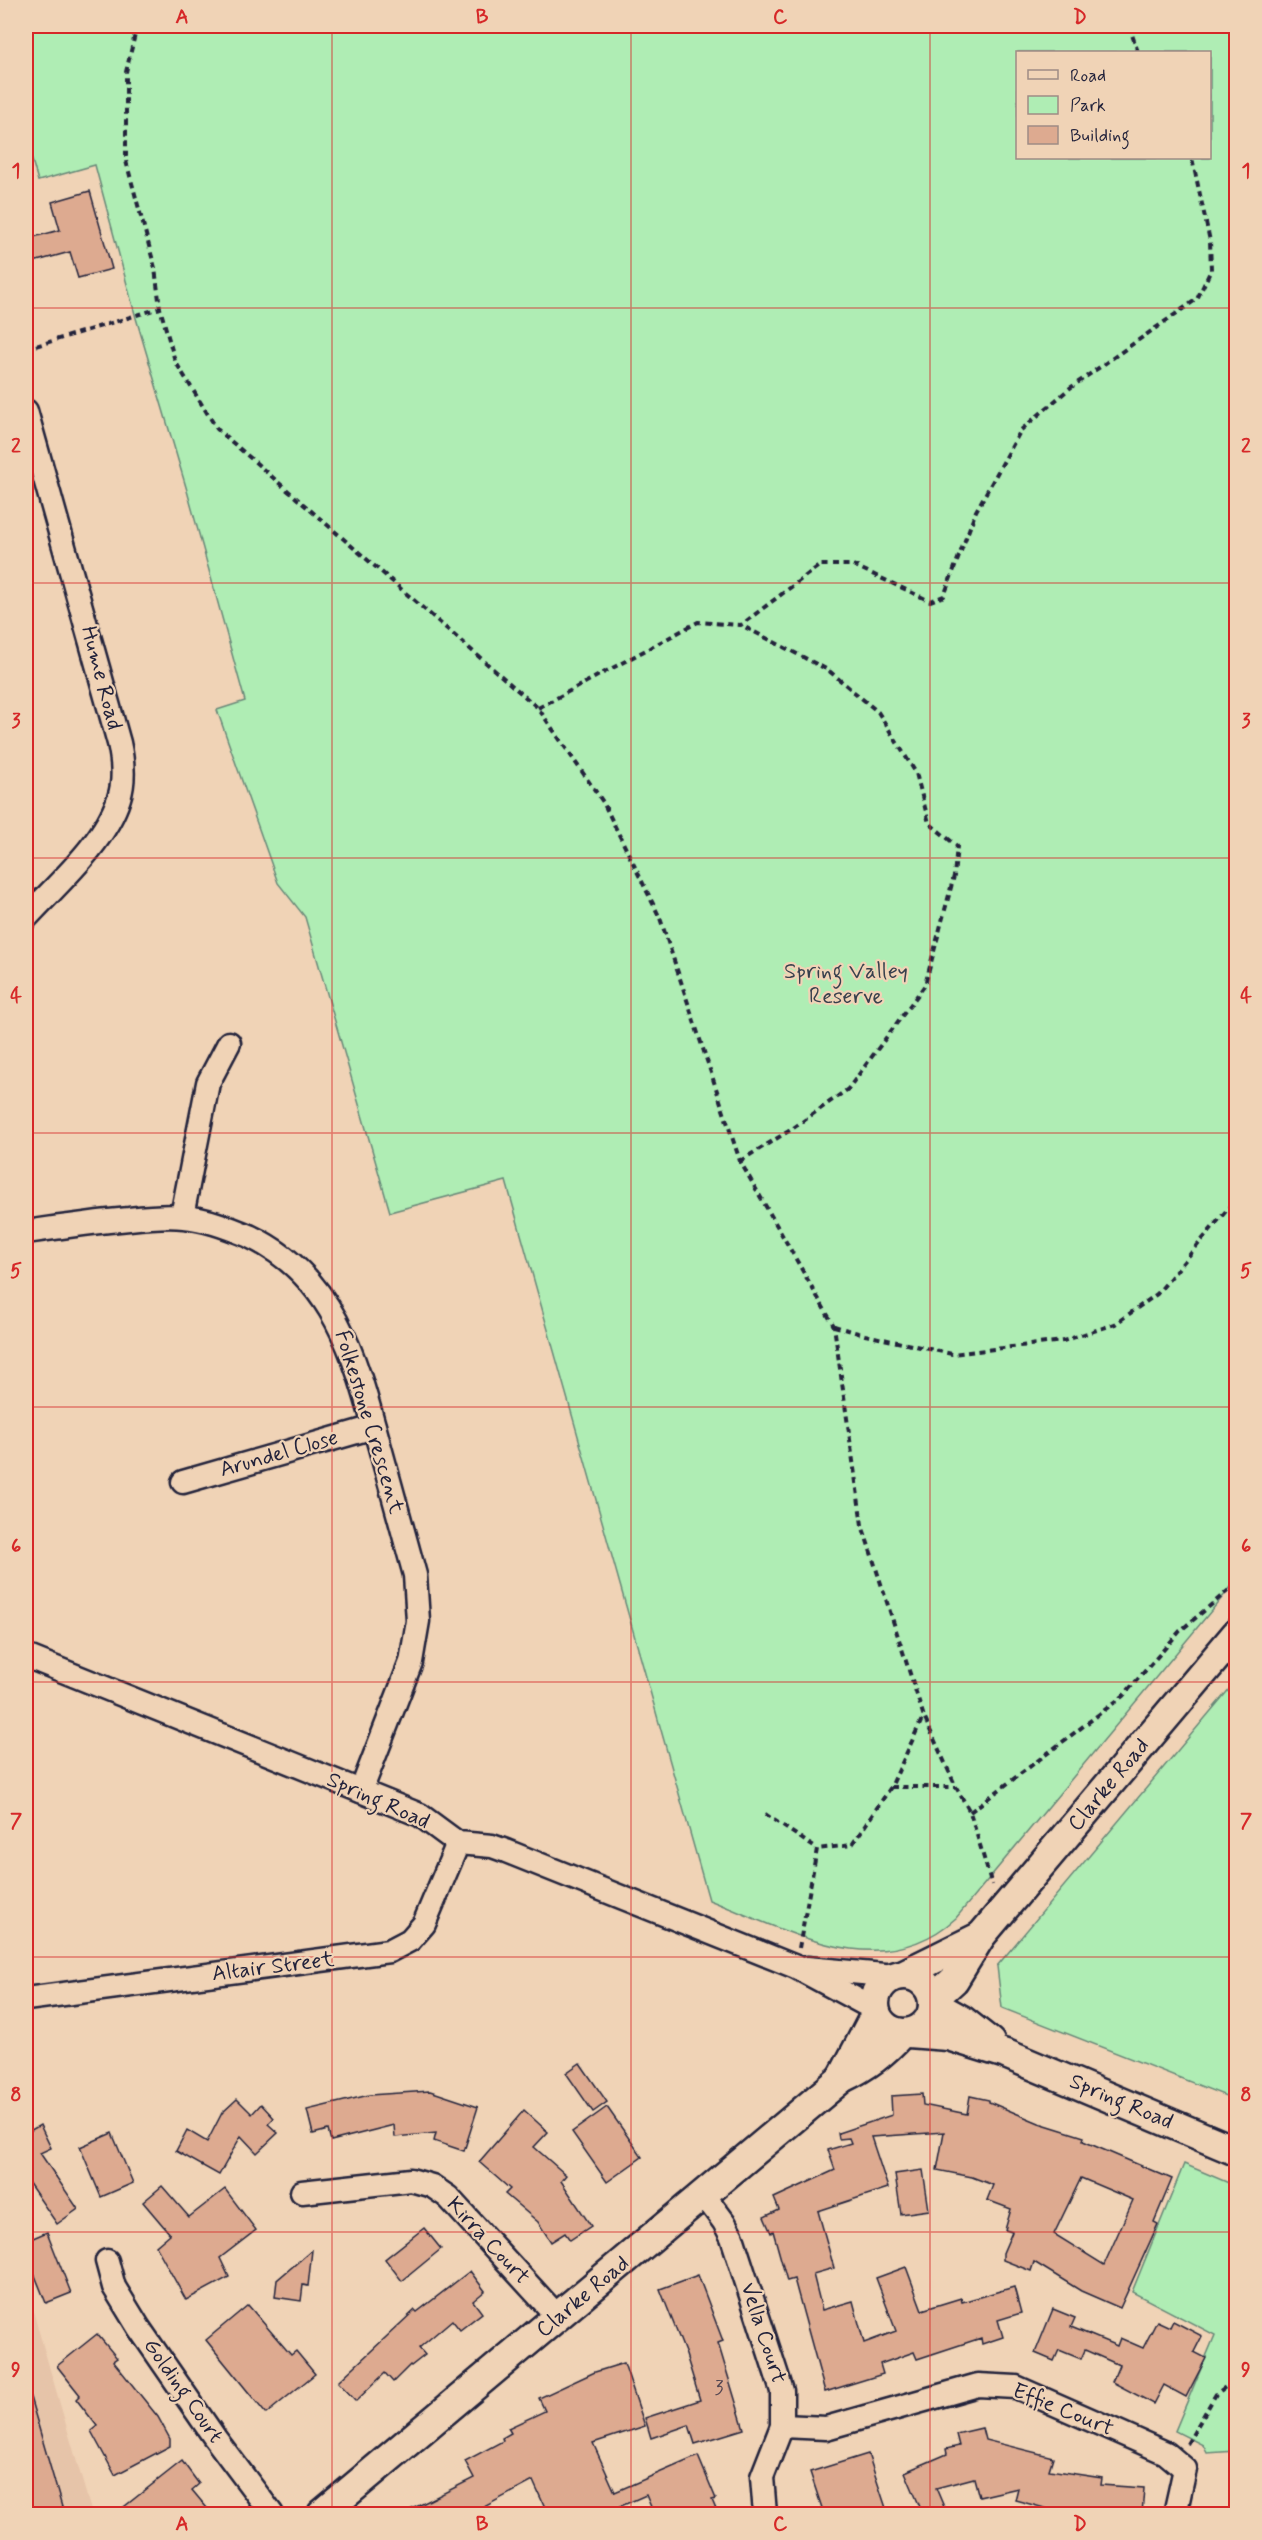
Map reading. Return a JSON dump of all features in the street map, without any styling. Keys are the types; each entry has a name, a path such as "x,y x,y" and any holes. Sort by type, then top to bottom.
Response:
{"main road":[{"name":"Clarke Road","path":"933,2002 954,1980 981,1936 1236,1634"},
{"name":"Clarke Road","path":"899,1976 981,1936"},
{"path":"899,1976 911,1976 926,1984 933,2002 931,2015 926,2024 905,2033 886,2027 876,2012 876,1996 879,1990 883,1984 899,1976"},
{"name":"Spring Road","path":"933,2002 962,2020 1006,2054"},
{"name":"Clarke Road","path":"842,2078 876,2012"},
{"name":"Clarke Road","path":"322,2514 842,2078 868,2065 905,2033"},
{"name":"Spring Road","path":"905,2033 948,2036 1006,2054 1236,2151"}],"street":[{"name":"Hume Road","path":"26,411 108,699 119,743 123,777 119,798 102,832 26,918"},
{"path":"182,1216 208,1083 229,1043"},
{"name":"Folkestone Crescent","path":"26,1232 96,1222 182,1216 218,1224 247,1235 281,1254 321,1293 337,1321 362,1384 415,1575 418,1621 411,1662 361,1791"},
{"name":"Arundel Close","path":"183,1482 374,1427"},
{"name":"Spring Road","path":"26,1656 420,1815 458,1843 498,1848 796,1966 876,2012"},
{"name":"Altair Street","path":"26,1999 389,1951 410,1940 424,1924 458,1843"},
{"name":"Spring Road","path":"796,1966 899,1976"},
{"name":"Kirra Court","path":"302,2192 404,2181 418,2181 432,2186 448,2197 558,2317"},
{"name":"Vella Court","path":"704,2195 724,2222 739,2258 782,2391 782,2426 762,2477 765,2514"},
{"name":"Golding Court","path":"107,2260 114,2287 139,2328 215,2438 272,2514"},
{"name":"Effie Court","path":"782,2426 826,2428 978,2385 1016,2387 1166,2453 1177,2462"},
{"path":"1175,2514 1185,2469 1177,2462"}],"path":[{"path":"137,26 126,72 126,161 155,268 160,308 175,361 217,429 538,708 603,802 660,918 740,1161 834,1326 862,1525 924,1717 970,1812 1000,1915"},
{"path":"1129,26 1138,51"},
{"path":"741,625 820,565 853,565 930,601 944,596 976,511 1021,430 1070,388 1197,299 1211,270 1210,241 1192,159"},
{"path":"26,349 160,308"},
{"path":"538,708 698,622 741,625 828,670 878,712 916,773 929,822 957,846 954,876 925,985 848,1089 792,1129 740,1161"},
{"path":"834,1326 951,1354 1063,1341 1115,1324 1158,1294 1236,1199"},
{"path":"970,1812 1123,1696 1180,1631 1236,1584"},
{"path":"765,1814 817,1849 852,1845 891,1787 924,1717"},
{"path":"891,1787 956,1787"},
{"path":"796,1966 817,1849"},
{"path":"1177,2462 1216,2394 1236,2379"}],"shaded area":[{"path":"26,2287 92,2514 26,2514"}],"green space":[{"name":"Spring Valley Reserve","path":"26,26 1236,26 1236,1581 956,1918 927,1938 897,1948 865,1950 834,1946 802,1937 709,1900 506,1181 390,1212 305,917 278,883 217,710 245,701 95,165 38,181 26,139"},
{"path":"1236,1681 1236,2100 1002,2008 997,1966"},
{"path":"1184,2164 1236,2186 1236,2451 1207,2453 1203,2445 1175,2431 1215,2335 1132,2292"}],"building":[{"path":"90,191 112,269 78,278 70,252 26,264 26,239 60,230 52,202"},
{"path":"580,2063 607,2102 593,2112 566,2073"},
{"path":"430,2091 478,2107 464,2151 434,2141 436,2133 395,2137 394,2125 331,2141 328,2130 313,2134 307,2110 369,2095"},
{"path":"922,2094 923,2105 967,2114 970,2096 989,2100 989,2102 1039,2123 1084,2137 1083,2141 1172,2179 1154,2222 1158,2224 1120,2308 1081,2291 1034,2262 1031,2271 1003,2260 1003,2253 1012,2232 1005,2230 1011,2209 987,2200 993,2185 972,2177 937,2170 944,2132 871,2137 888,2188 818,2211 834,2268 813,2274 822,2310 853,2301 864,2343 896,2331 876,2278 906,2267 922,2310 961,2298 962,2302 1014,2287 1021,2313 998,2320 1003,2337 982,2344 981,2338 917,2359 914,2352 880,2364 883,2374 825,2392 794,2279 787,2281 773,2231 771,2233 764,2217 779,2210 774,2198 835,2170 828,2150 851,2143 849,2138 839,2139 838,2133 892,2115 891,2096","holes":["1081,2178 1133,2200 1104,2265 1054,2234"]},
{"path":"237,2099 252,2114 261,2104 274,2118 268,2124 278,2133 257,2153 241,2136 219,2175 176,2151 187,2130 207,2142 222,2113"},
{"path":"607,2107 642,2157 607,2182 572,2132"},
{"path":"524,2110 548,2132 534,2147 566,2175 561,2181 591,2226 570,2240 565,2233 551,2242 538,2222 505,2194 510,2189 479,2162"},
{"path":"40,2125 51,2148 40,2153 78,2209 57,2224 26,2179 26,2133"},
{"path":"112,2133 133,2183 101,2197 80,2147"},
{"path":"923,2170 929,2210 901,2214 895,2174"},
{"path":"162,2186 189,2217 225,2189 256,2230 220,2258 229,2277 186,2300 156,2246 170,2234 143,2202"},
{"path":"424,2228 441,2249 402,2281 385,2259"},
{"path":"47,2232 71,2293 46,2303 26,2253 26,2241"},
{"path":"312,2250 308,2286 303,2285 301,2301 275,2297 277,2280"},
{"path":"470,2271 485,2291 473,2301 482,2313 460,2330 452,2320 419,2348 425,2355 410,2365 393,2382 385,2373 356,2401 338,2382 415,2310 417,2312"},
{"path":"698,2275 723,2341 718,2343 744,2429 695,2444 689,2425 651,2438 645,2418 700,2400 686,2355 660,2289"},
{"path":"248,2305 291,2355 296,2351 315,2374 266,2414 206,2340"},
{"path":"1053,2309 1075,2318 1071,2327 1117,2346 1120,2338 1143,2348 1157,2321 1170,2327 1173,2321 1202,2336 1194,2352 1206,2358 1186,2397 1164,2385 1154,2404 1112,2382 1119,2365 1085,2350 1081,2359 1059,2350 1054,2361 1035,2353"},
{"path":"97,2334 117,2358 113,2361 158,2417 170,2439 170,2446 115,2475 91,2431 97,2426 76,2399 80,2395 57,2366"},
{"path":"624,2363 645,2426 593,2443 615,2492 698,2456 716,2499 712,2500 718,2514 693,2514 691,2509 678,2514 654,2514 646,2495 603,2514 548,2514 533,2481 471,2514 402,2514 474,2478 465,2461 503,2441 502,2438 511,2433 508,2428 545,2411 539,2398 595,2372"},
{"path":"26,2397 30,2397 64,2514 26,2514"},
{"path":"982,2428 985,2440 1053,2457 1049,2470 1102,2478 1101,2485 1144,2488 1142,2514 1051,2514 1052,2510 1015,2500 1018,2488 979,2497 974,2478 936,2488 947,2514 923,2514 905,2472 947,2454 946,2449 959,2446 956,2434"},
{"path":"868,2454 888,2514 824,2514 810,2472"},
{"path":"182,2461 199,2484 192,2490 212,2514 115,2514"}]}
